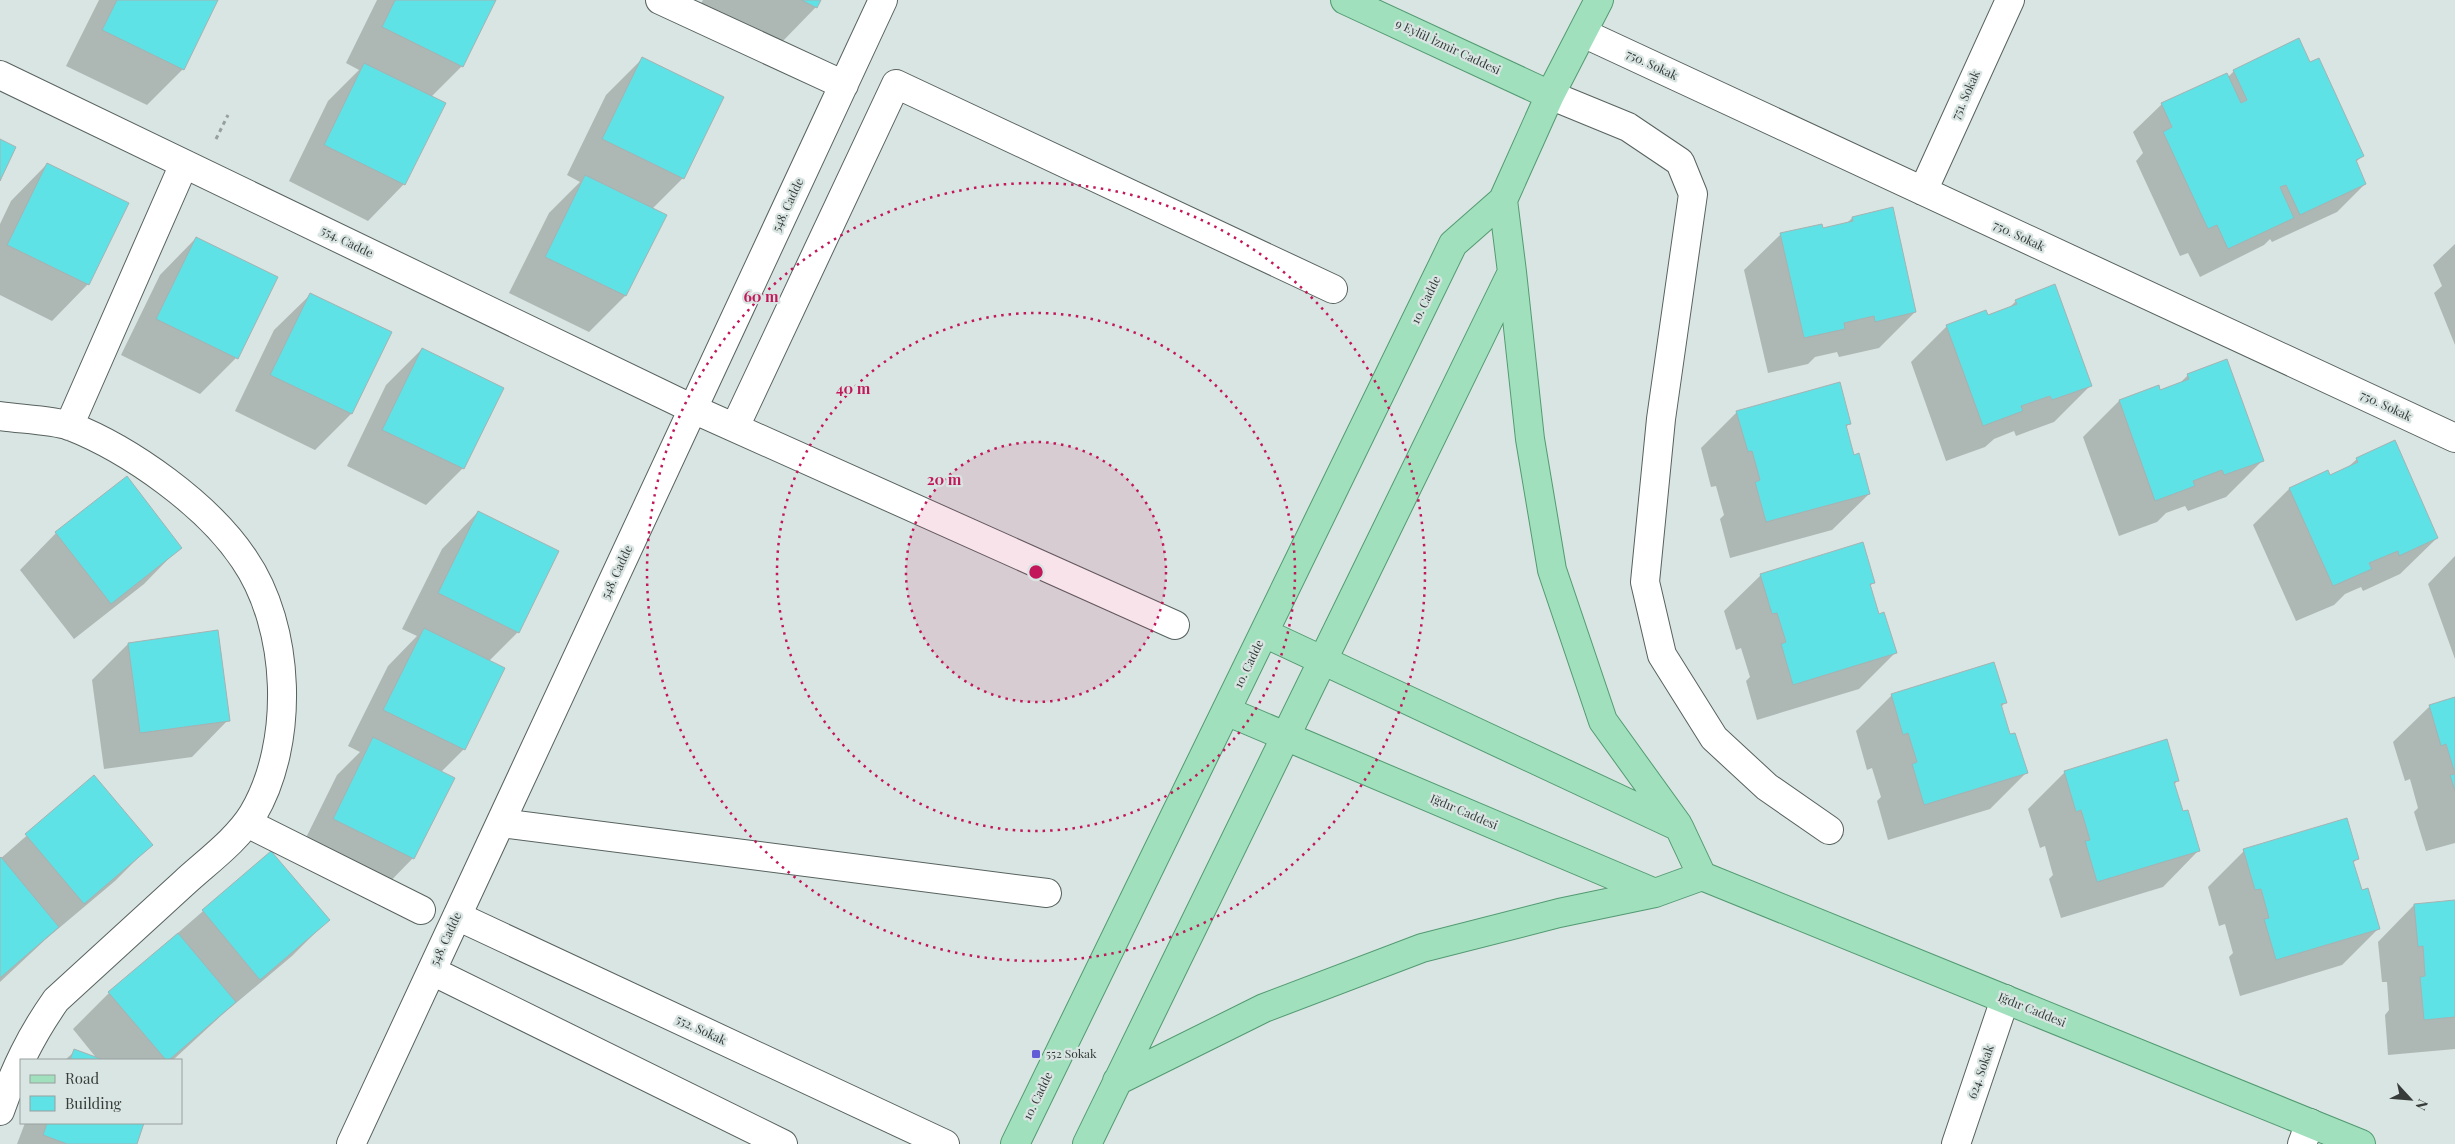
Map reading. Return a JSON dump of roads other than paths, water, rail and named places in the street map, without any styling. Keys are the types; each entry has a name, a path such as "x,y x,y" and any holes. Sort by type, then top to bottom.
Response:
{"main road":[{"name":"9 Eylül İzmir Caddesi","path":"1345,0 1550,95"},
{"name":"10. Cadde","path":"1015,1144 1453,244 1502,200 1550,95 1599,0"},
{"path":"1117,1081 1264,1008 1422,948 1559,913 1655,893 1702,876 1679,827 1603,721 1552,570 1530,439 1512,272 1502,200"},
{"path":"1087,1144 1512,272"},
{"path":"1264,633 1679,827"},
{"name":"Iğdır Caddesi","path":"1226,711 1655,893"},
{"name":"Iğdır Caddesi","path":"1702,876 2006,999 2306,1134 2361,1144"}],"street":[{"path":"660,0 844,85"},
{"name":"548. Cadde","path":"351,1144 884,0"},
{"name":"751. Sokak","path":"1923,191 2010,0"},
{"name":"750. Sokak","path":"1583,33 2455,438"},
{"name":"554. Cadde","path":"0,75 693,408 1175,624"},
{"path":"735,427 896,84 1333,289"},
{"path":"1550,95 1628,127 1680,162 1693,194 1661,419 1645,582 1662,655 1714,738 1767,787 1829,830"},
{"path":"69,426 184,164"},
{"path":"0,416 69,426 122,453 161,478 196,506 224,533 245,560 261,591 277,639 284,696 279,739 270,777 247,823 56,1000 32,1034 20,1059"},
{"path":"247,823 421,910"},
{"path":"501,823 1047,893"},
{"name":"552. Sokak","path":"457,916 945,1144"},
{"path":"432,971 784,1144"},
{"name":"624. Sokak","path":"1956,1144 2006,999"},
{"path":"0,1111 20,1060"}],"place":[{"name":"552 Sokak","path":"1036,1054"}]}
